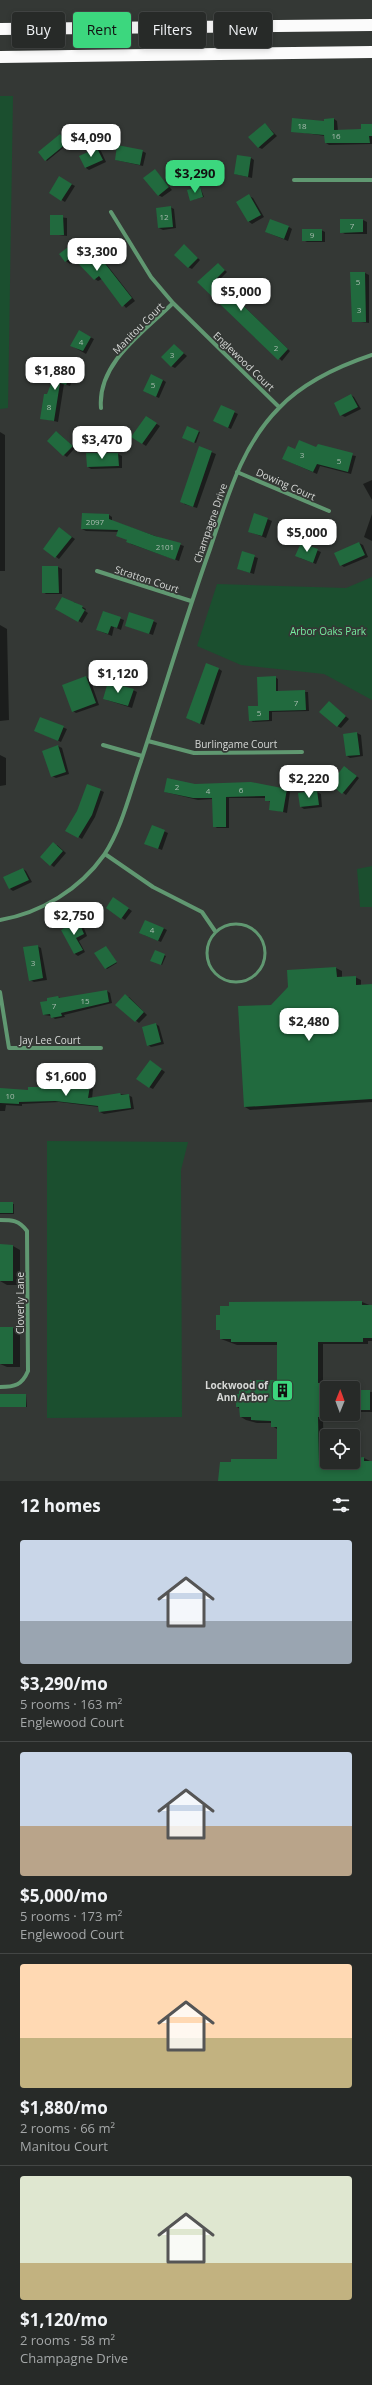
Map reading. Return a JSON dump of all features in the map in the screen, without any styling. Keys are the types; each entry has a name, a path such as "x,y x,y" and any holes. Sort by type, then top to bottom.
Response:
{"highway":[{"path":"0,29 372,25"},
{"path":"0,57 372,52"}],"street":[{"path":"294,180 372,180"},
{"name":"Englewood Court","path":"111,212 151,277 173,303 279,407"},
{"name":"Manitou Court","path":"101,408 102,387 108,371 120,355 173,303"},
{"name":"Champagne Drive","path":"0,920 30,913 52,902 91,871 105,854 124,812 148,741 191,601 237,472 251,444 279,407 319,378 352,362 372,355"},
{"name":"Dowing Court","path":"237,472 328,511"},
{"name":"Stratton Court","path":"97,571 191,601"},
{"name":"Burlingame Court","path":"148,741 194,753 302,752"},
{"path":"103,746 142,756"},
{"path":"105,854 153,887 202,912 215,932"},
{"name":"Jay Lee Court","path":"0,992 9,1048 101,1048"},
{"name":"Cloverly Lane","path":"0,1220 14,1220 22,1224 27,1231 28,1370 24,1380 14,1387 0,1387"}],"lane":[{"path":"237,923 249,926 259,933 265,944 266,955 262,967 255,976 245,981 234,982 224,980 215,974 209,964 206,952 209,941 215,932 226,925 237,923"}],"green space":[{"path":"0,96 13,96 8,408 0,409"},
{"name":"Arbor Oaks Park","path":"372,577 372,700 324,674 241,665 197,646 217,584 346,588"},
{"path":"372,866 372,907 360,907 357,869"},
{"path":"47,1141 188,1142 181,1170 182,1417 47,1418"}],"building":[{"path":"292,118 324,121 324,119 334,118 334,130 361,129 361,124 372,124 372,136 369,136 370,143 325,143 324,135 291,132"},
{"path":"265,123 274,134 258,148 248,137"},
{"path":"60,134 67,143 45,161 38,152"},
{"path":"117,145 143,150 140,165 115,160"},
{"path":"97,148 103,160 85,168 79,156"},
{"path":"237,155 251,157 248,177 234,174"},
{"path":"155,169 169,187 158,196 143,178"},
{"path":"59,176 72,184 61,201 49,193"},
{"path":"200,186 203,197 190,201 187,190"},
{"path":"249,194 261,215 248,222 236,202"},
{"path":"171,206 173,227 158,228 156,208"},
{"path":"50,215 63,215 64,235 50,235"},
{"path":"270,219 289,226 284,239 265,232"},
{"path":"340,219 363,219 363,232 340,233"},
{"path":"302,229 322,229 322,241 302,241"},
{"path":"76,241 97,266 103,261 132,298 122,307 99,276 94,280 72,257 65,262 59,254"},
{"path":"184,244 198,258 188,268 174,255"},
{"path":"218,263 225,270 216,279 288,349 278,360 197,282"},
{"path":"350,272 365,272 366,322 352,322"},
{"path":"79,330 91,337 83,351 70,346"},
{"path":"174,344 184,353 171,367 161,357"},
{"path":"60,361 74,367 66,385 60,383 54,421 40,419 44,394 47,394"},
{"path":"151,374 163,380 156,397 143,391"},
{"path":"351,394 358,407 340,416 334,403"},
{"path":"221,405 235,411 228,428 213,421"},
{"path":"146,416 157,423 142,444 131,437"},
{"path":"187,426 199,431 194,443 182,438"},
{"path":"56,431 73,446 63,456 47,441"},
{"path":"299,440 316,447 318,444 353,453 348,472 317,464 313,472 282,459 288,446 295,449"},
{"path":"199,446 212,451 193,507 180,502"},
{"path":"86,453 118,453 119,466 87,467"},
{"path":"82,513 109,514 109,519 155,536 181,543 175,560 126,542 127,540 116,536 118,530 81,529"},
{"path":"254,513 268,518 262,536 248,532"},
{"path":"59,527 72,537 55,558 43,549"},
{"path":"359,542 365,555 340,566 334,553"},
{"path":"301,543 318,549 313,563 295,556"},
{"path":"242,551 255,555 250,573 237,569"},
{"path":"42,566 58,566 59,593 42,593"},
{"path":"62,597 83,606 82,608 85,610 78,622 55,609"},
{"path":"103,611 121,617 117,628 111,626 108,634 96,630"},
{"path":"129,612 154,620 149,634 125,626"},
{"path":"206,663 219,668 200,724 186,718"},
{"path":"86,676 96,703 72,712 62,685"},
{"path":"276,676 276,691 305,690 306,710 269,711 269,720 249,721 248,706 258,706 257,677"},
{"path":"108,682 134,689 128,706 103,699"},
{"path":"329,701 346,716 337,727 319,712"},
{"path":"40,717 64,726 58,741 34,731"},
{"path":"357,732 360,755 346,756 343,734"},
{"path":"58,745 66,772 51,777 42,751"},
{"path":"344,766 357,776 342,794 330,784"},
{"path":"167,778 195,784 251,782 287,789 283,812 269,810 270,801 265,801 265,796 226,797 226,827 213,827 212,798 193,798 164,792"},
{"path":"87,784 101,789 92,815 78,838 65,831 77,811"},
{"path":"317,790 319,805 300,807 298,793"},
{"path":"152,825 165,830 158,849 144,844"},
{"path":"53,842 63,851 50,866 40,857"},
{"path":"23,868 29,880 9,889 3,877"},
{"path":"113,897 129,908 121,919 106,908"},
{"path":"78,920 84,934 76,938 83,950 74,954 61,930"},
{"path":"145,920 164,928 158,941 139,933"},
{"path":"38,945 43,978 29,981 23,947"},
{"path":"106,946 117,962 105,969 94,953"},
{"path":"155,950 165,954 161,965 150,961"},
{"path":"336,967 337,977 356,976 356,985 372,984 372,1099 244,1107 238,1006 271,1005 288,987 287,970"},
{"path":"107,990 109,1002 61,1013 62,1016 51,1018 50,1014 43,1015 40,1002 47,1001 47,998 58,996 59,998"},
{"path":"125,994 144,1012 135,1022 115,1005"},
{"path":"156,1023 161,1042 147,1046 142,1027"},
{"path":"150,1060 162,1069 149,1088 136,1079"},
{"path":"64,1085 90,1086 88,1098 120,1093 121,1095 129,1094 131,1108 99,1112 98,1106 55,1101 19,1102 19,1104 0,1103 0,1088 28,1090 28,1087 64,1087"},
{"path":"0,1202 13,1202 13,1213 0,1213"},
{"path":"0,1244 13,1245 13,1281 0,1281"},
{"name":"Lockwood of Ann Arbor","path":"362,1301 362,1305 372,1305 372,1338 363,1338 363,1342 318,1342 320,1417 318,1417 320,1469 360,1469 360,1457 364,1457 364,1461 372,1461 372,1481 218,1481 220,1462 231,1462 231,1459 277,1459 277,1427 271,1427 271,1421 251,1420 251,1417 240,1417 239,1407 236,1407 236,1394 239,1394 239,1384 250,1384 250,1380 277,1380 277,1342 231,1342 231,1339 220,1339 220,1330 216,1330 216,1315 220,1315 220,1306 229,1306 229,1302"},
{"path":"0,1327 13,1327 13,1364 0,1364"},
{"path":"360,1390 370,1390 370,1410 360,1410"},
{"path":"0,1394 26,1394 26,1407 0,1407"}],"place":[{"name":"Lockwood of Ann Arbor","path":"283,1391"}]}
